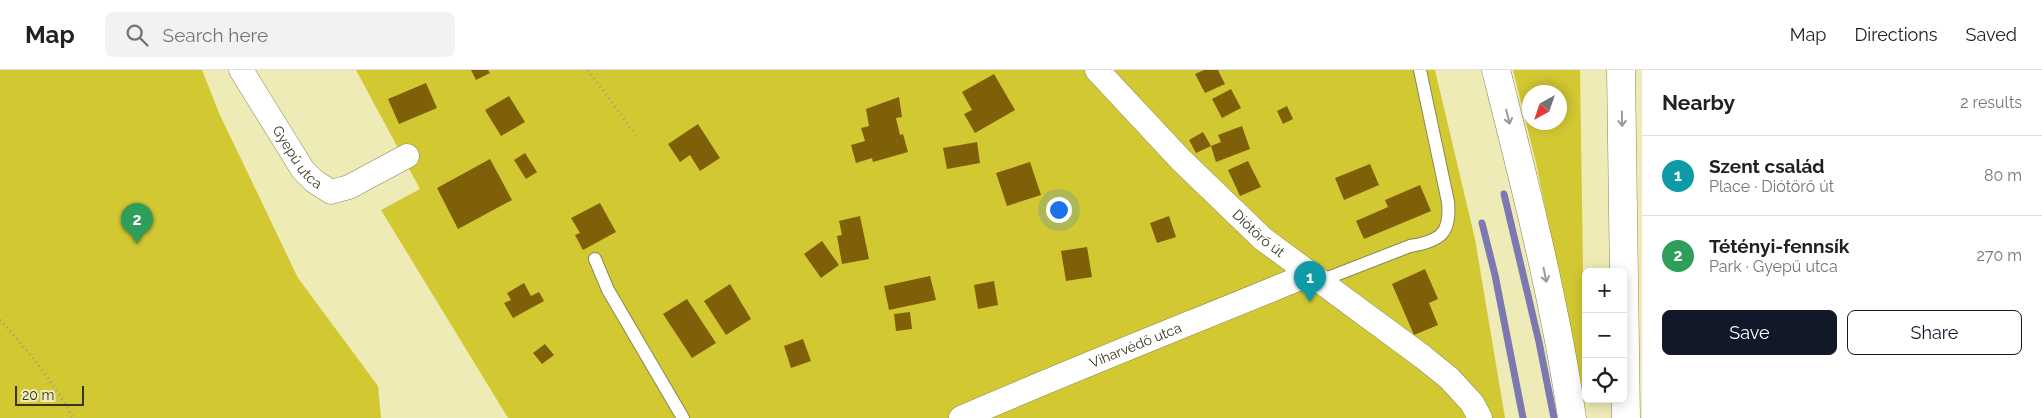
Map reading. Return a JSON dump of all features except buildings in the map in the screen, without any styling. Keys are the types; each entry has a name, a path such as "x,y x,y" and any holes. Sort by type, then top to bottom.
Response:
{"highway":[{"path":"1496,70 1542,260 1572,418"},
{"path":"1621,70 1626,418"}],"street":[{"name":"Gyepű utca","path":"241,70 303,170 314,181 331,192 349,188 406,156"},
{"name":"Diótörő út","path":"1097,70 1217,196 1263,239 1449,378 1472,403 1480,418"},
{"name":"Viharvédő utca","path":"961,418 1077,368 1315,277"}],"lane":[{"path":"1315,277 1410,246 1426,243 1444,232 1450,219 1448,202 1420,70"},
{"path":"595,259 608,290 683,418"}],"path":[{"path":"588,70 636,135"},
{"path":"0,320 13,334 64,401 73,418"}],"shaded area":[{"path":"0,70 202,70 219,113 298,278 378,386 381,418 0,418"},
{"path":"356,70 1435,70 1475,239 1505,418 508,418 381,210 420,189"},
{"path":"1513,70 1580,70 1583,268 1582,386 1528,130 1567,130 1567,85 1522,85 1522,106"}],"waterway":[{"path":"1504,194 1539,342 1554,418"},
{"path":"1482,223 1495,275 1523,418"}],"place":[{"name":"Tétényi-fennsík","path":"137,244"},
{"name":"Szent család","path":"1310,302"}]}
